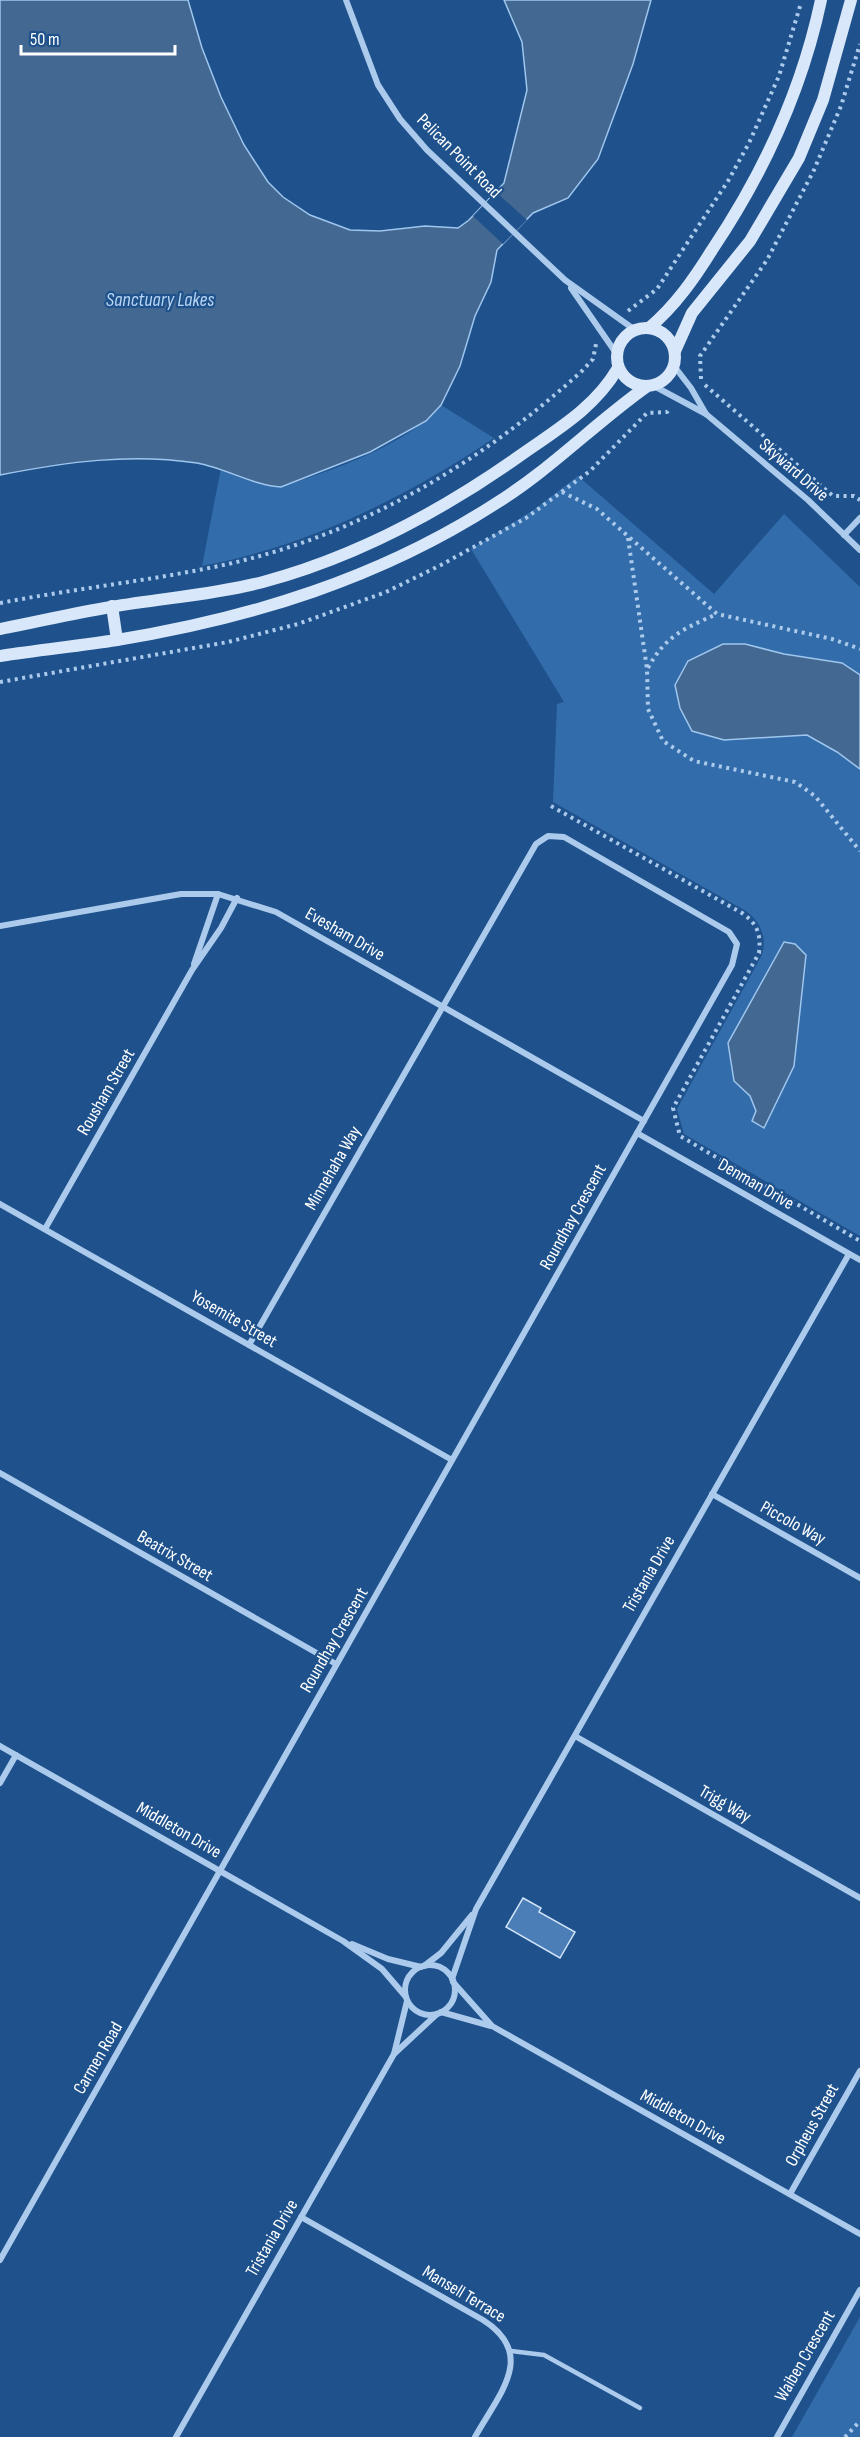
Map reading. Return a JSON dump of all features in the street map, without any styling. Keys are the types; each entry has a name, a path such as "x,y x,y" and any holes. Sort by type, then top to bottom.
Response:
{"street":[{"name":"Pelican Point Road","path":"346,0 378,85 400,118 427,150 565,280 635,330"},
{"path":"649,328 674,304 721,237 751,187 790,104 806,61 822,0"},
{"path":"0,656 117,640 287,602 405,555 474,517 525,484 650,387 670,375 674,366 675,351 692,313 750,241 799,158 823,100 851,0"},
{"name":"Pelican Point Road","path":"565,280 616,353"},
{"path":"650,387 629,382 618,368 616,353 623,339 635,330 649,328 666,335 675,351"},
{"name":"Skyward Drive","path":"674,366 691,388 706,414"},
{"path":"0,629 112,606 206,594 265,581 331,559 392,533 485,480 573,420 599,396 618,368"},
{"name":"Skyward Drive","path":"650,387 706,414 808,500 860,550"},
{"path":"844,535 860,518"},
{"path":"112,606 117,640"},
{"name":"Roundhay Crescent","path":"221,1871 732,965 737,944 723,927 615,865 558,836 548,836 536,844 442,1006"},
{"name":"Evesham Drive","path":"0,926 162,896 218,894 237,898 276,912 644,1121"},
{"name":"Rousham Street","path":"192,970 218,894"},
{"name":"Rousham Street","path":"45,1229 192,970 221,928 237,898"},
{"name":"Minnehaha Way","path":"249,1345 442,1006"},
{"name":"Denman Drive","path":"637,1133 860,1260"},
{"name":"Yosemite Street","path":"0,1204 452,1460"},
{"name":"Tristania Drive","path":"422,1967 441,1953 476,1909 849,1254"},
{"name":"Beatrix Street","path":"0,1473 336,1664"},
{"name":"Piccolo Way","path":"712,1494 860,1578"},
{"name":"Trigg Way","path":"575,1736 860,1898"},
{"name":"Middleton Drive","path":"0,1746 343,1941 382,1969 406,1999"},
{"path":"0,1783 16,1755"},
{"name":"Carmen Road","path":"0,2260 221,1871"},
{"name":"Tristania Drive","path":"453,1980 476,1909"},
{"name":"Middleton Drive","path":"343,1941 388,1959 422,1967"},
{"path":"422,1967 440,1967 453,1980 454,1996 447,2008 439,2013 416,2011 406,1999 406,1982 422,1967"},
{"name":"Middleton Drive","path":"453,1980 492,2026"},
{"name":"Tristania Drive","path":"394,2055 406,1999"},
{"name":"Tristania Drive","path":"176,2437 394,2055 439,2013"},
{"name":"Middleton Drive","path":"439,2013 492,2026 860,2234"},
{"name":"Orpheus Street","path":"790,2194 860,2071"},
{"name":"Mansell Terrace","path":"301,2217 483,2320 503,2334 511,2351"},
{"name":"Waiben Crescent","path":"777,2437 860,2290"},
{"path":"475,2437 507,2380 511,2370 511,2351"}],"lane":[{"name":"Mansell Terrace","path":"511,2351 544,2355 640,2408"}],"path":[{"path":"620,320 629,310 657,289 728,181 749,143 779,76 802,0"},
{"path":"0,603 220,566 267,554 353,522 414,493 505,436 583,370 593,359 593,348 605,336"},
{"path":"703,382 833,496 854,496 860,500"},
{"path":"561,492 597,509 717,614 809,633 860,649"},
{"path":"628,538 647,669 648,709 663,741 694,761 795,782 815,796 860,851"},
{"path":"647,669 656,653 673,635 717,614"},
{"path":"845,2437 860,2421"}],"shaded area":[{"path":"441,405 494,438 390,500 318,533 280,546 202,566 221,468 266,485 281,487 367,455 408,433"},
{"path":"578,476 714,594 784,514 860,587 860,1236 684,1134 677,1109 762,955 764,942 762,930 756,920 746,911 553,802 557,704 564,702 471,549 535,509"},
{"path":"860,2317 860,2437 792,2437"}],"water":[{"name":"Sanctuary Lakes","path":"0,0 188,0 202,48 221,97 244,145 268,182 283,197 310,215 350,230 380,231 425,226 458,228 469,220 504,183 527,90 522,42 504,0 651,0 633,64 598,159 568,198 533,213 497,250 491,282 475,316 460,366 441,405 426,421 370,452 281,487 261,484 197,463 172,460 98,460 0,475"},
{"path":"723,644 745,644 784,654 842,663 860,675 860,769 837,752 807,735 724,740 692,731 680,708 675,685 688,661"},
{"path":"784,942 795,944 806,955 794,1066 764,1128 752,1121 756,1111 750,1096 734,1081 728,1043"}],"pier":[{"path":"496,192 527,220 503,244 473,216"}],"building":[{"path":"523,1898 541,1908 539,1912 575,1932 560,1958 506,1927"}]}
